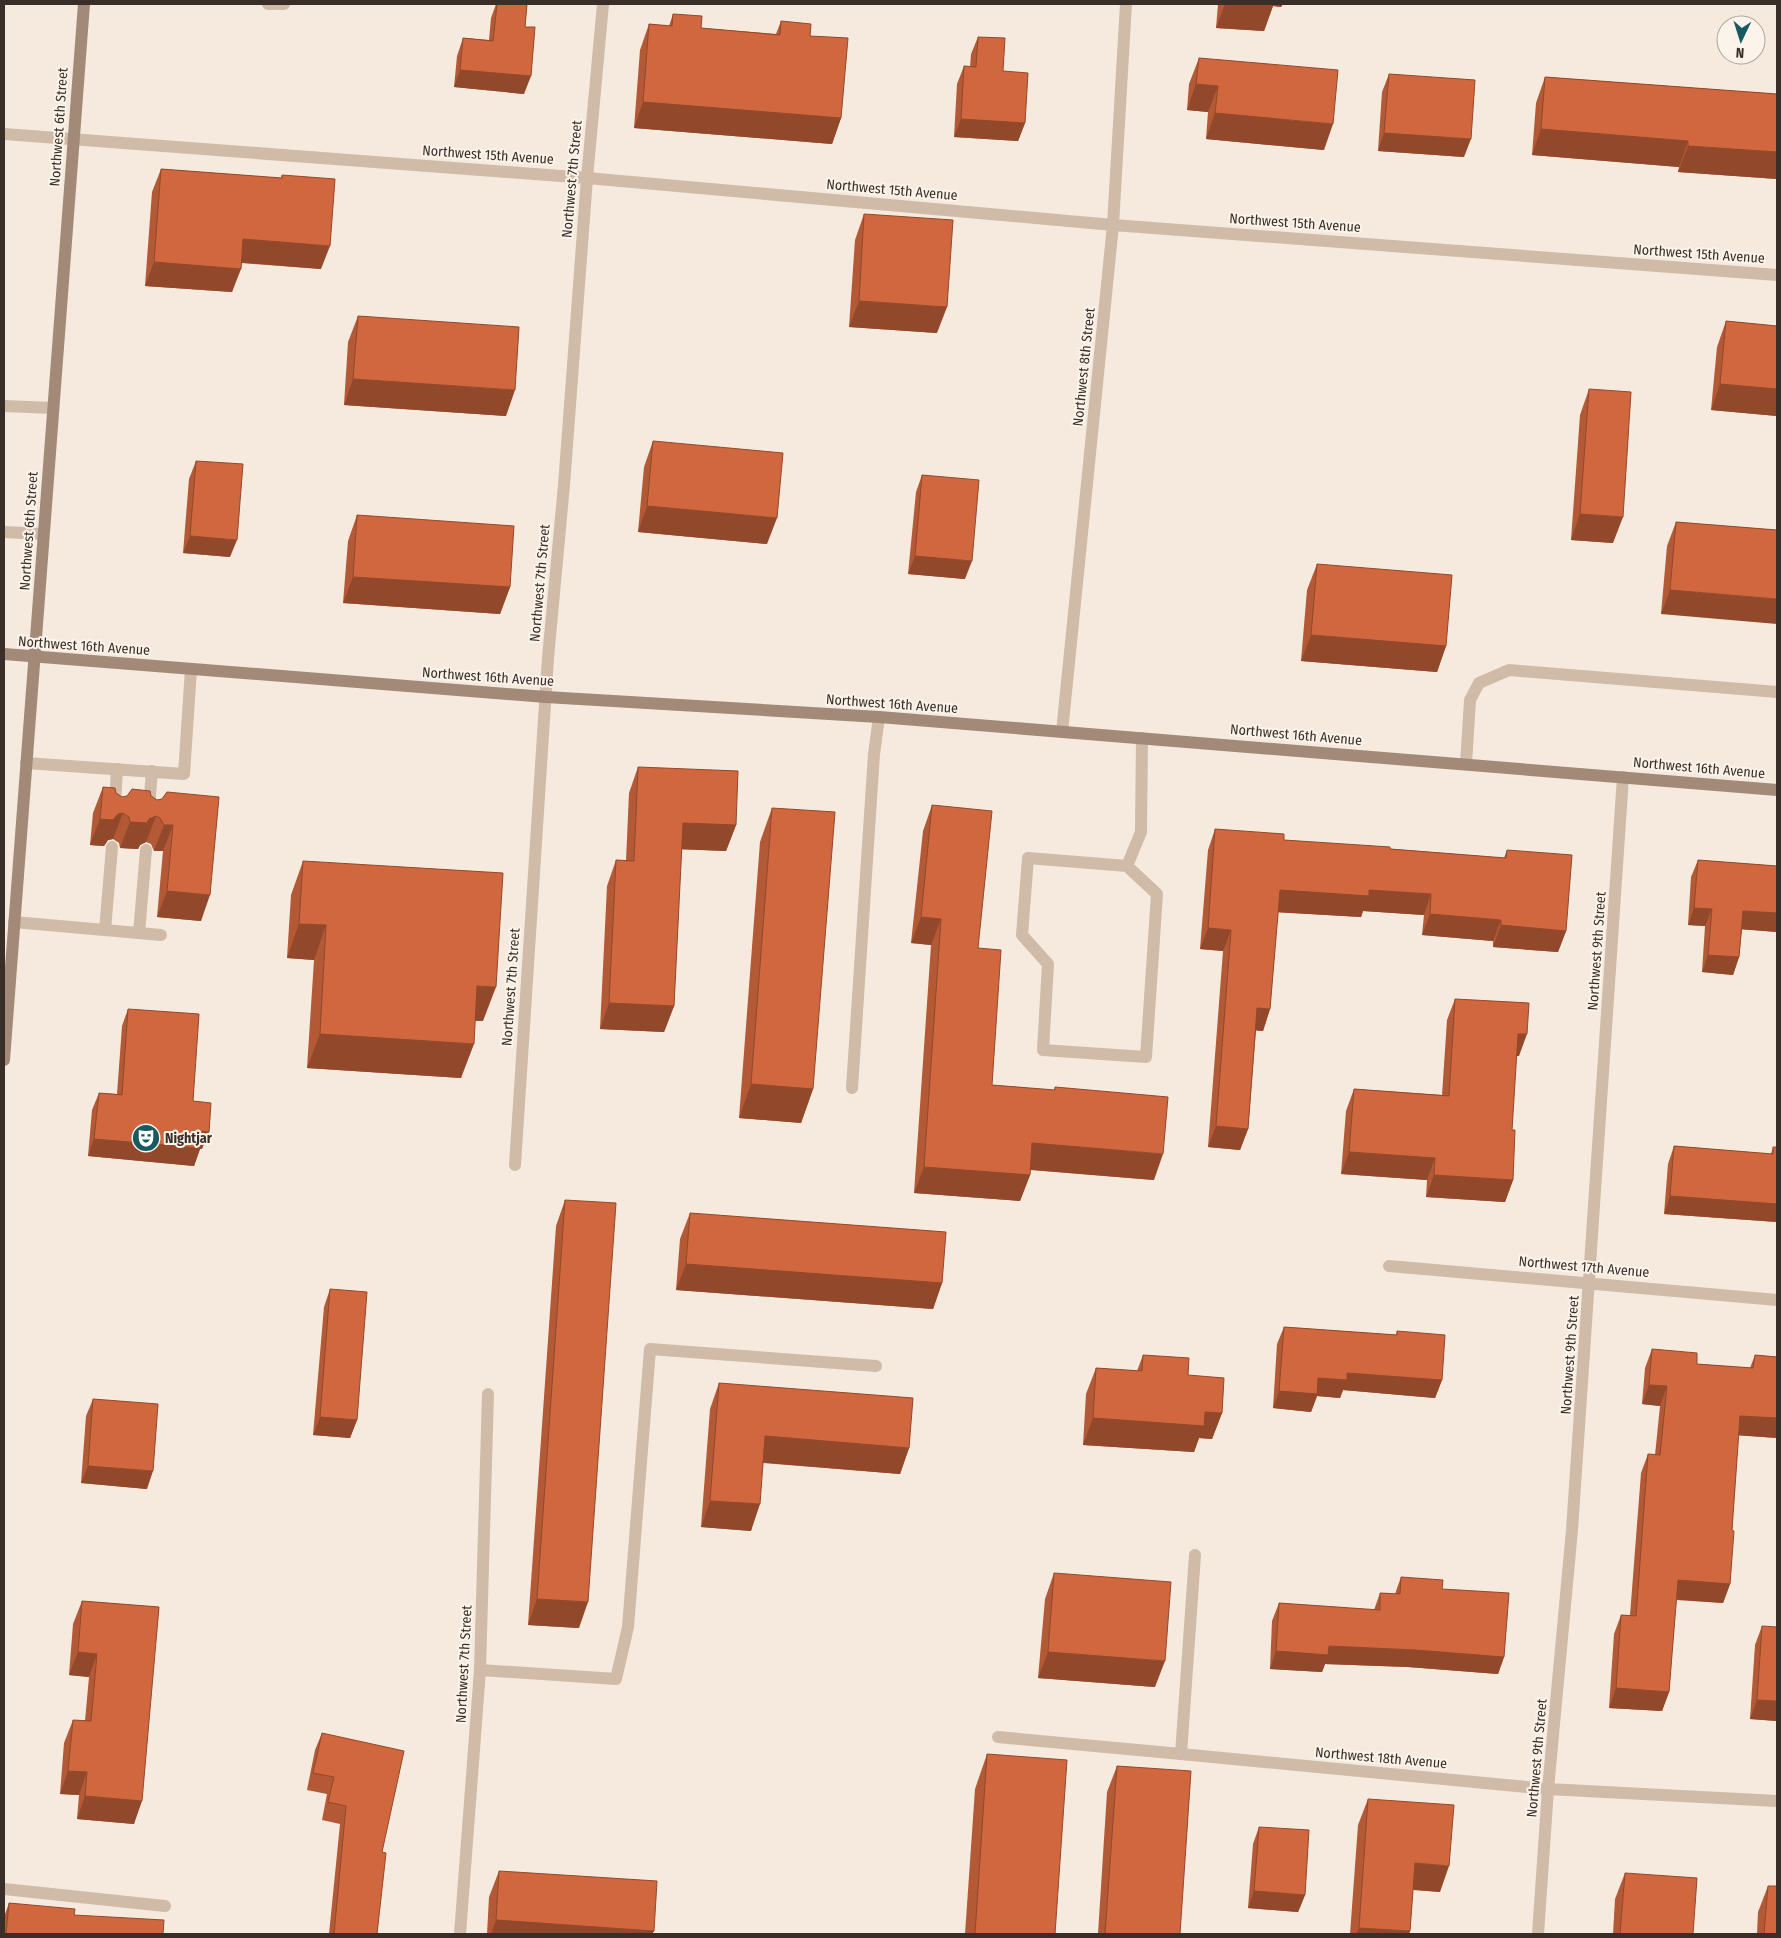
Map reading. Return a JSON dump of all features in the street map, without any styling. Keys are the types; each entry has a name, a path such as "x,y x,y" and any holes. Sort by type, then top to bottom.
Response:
{"street":[{"name":"Northwest 6th Street","path":"4,1060 84,4"},
{"path":"268,4 283,4"},
{"name":"Northwest 7th Street","path":"515,1165 546,697 587,178 603,4"},
{"name":"Northwest 8th Street","path":"1062,732 1113,225 1126,4"},
{"name":"Northwest 15th Avenue","path":"4,134 587,178 1113,225 1777,275"},
{"path":"4,406 53,408"},
{"path":"4,532 43,534"},
{"name":"Northwest 16th Avenue","path":"4,654 546,697 878,717 1777,790"},
{"path":"26,763 184,774 191,669"},
{"path":"1466,764 1470,700 1479,683 1509,670 1777,692"},
{"path":"852,1088 873,764 878,717"},
{"path":"1127,866 1141,832 1142,738"},
{"path":"114,815 117,769"},
{"path":"148,818 152,771"},
{"name":"Northwest 9th Street","path":"1538,1934 1548,1789 1572,1530 1623,777"},
{"path":"105,930 112,847"},
{"path":"140,933 146,850"},
{"path":"1028,858 1127,866 1157,894 1146,1057 1042,1050 1048,964 1022,935 1028,858"},
{"path":"14,922 161,935"},
{"name":"Northwest 17th Avenue","path":"1389,1266 1590,1282 1777,1300"},
{"path":"480,1670 616,1679 628,1627 650,1349 876,1366"},
{"name":"Northwest 7th Street","path":"460,1934 480,1670 488,1394"},
{"path":"1181,1754 1195,1555"},
{"name":"Northwest 18th Avenue","path":"998,1737 1548,1789 1777,1800"},
{"path":"4,1889 165,1906"}],"building":[{"path":"497,4 527,4 525,27 535,27 531,76 460,70 463,38 493,41"},
{"path":"673,14 702,16 701,28 780,35 781,21 811,24 810,36 848,38 841,118 643,102 649,24 672,26"},
{"path":"978,37 1005,38 1003,71 1028,73 1025,123 961,119 964,66 976,67"},
{"path":"1199,58 1338,70 1333,124 1215,113 1218,86 1196,84"},
{"path":"1389,74 1475,80 1471,139 1384,133"},
{"path":"1545,77 1777,94 1777,152 1688,146 1688,141 1541,129"},
{"path":"161,169 282,178 282,175 335,179 330,246 243,239 241,269 154,262"},
{"path":"864,214 953,220 947,307 859,301"},
{"path":"358,316 519,327 515,390 353,379"},
{"path":"1726,321 1777,326 1777,389 1720,384"},
{"path":"1589,389 1631,392 1623,517 1580,514"},
{"path":"653,441 783,453 777,518 647,506"},
{"path":"196,461 243,464 237,540 190,536"},
{"path":"922,475 979,480 972,561 915,556"},
{"path":"357,515 514,526 510,587 353,577"},
{"path":"1676,522 1777,530 1777,599 1670,590"},
{"path":"1317,564 1452,575 1446,646 1311,635"},
{"path":"638,767 738,771 736,825 683,823 674,1006 609,1003 616,860 634,861"},
{"path":"103,787 115,788 116,793 122,797 127,796 132,789 150,791 151,796 157,800 162,799 167,792 219,797 210,895 167,891 173,825 164,825 160,818 156,816 149,819 147,823 130,822 129,817 123,813 118,814 113,820 100,819"},
{"path":"932,805 992,811 978,948 1001,950 992,1085 1055,1090 1055,1087 1168,1097 1163,1154 1032,1143 1030,1175 924,1167 941,919 921,917"},
{"path":"772,808 835,812 813,1089 751,1084"},
{"path":"1215,829 1284,834 1284,840 1390,847 1390,849 1506,858 1507,850 1572,855 1566,931 1501,925 1501,920 1430,914 1431,894 1369,890 1369,896 1280,890 1270,1009 1257,1008 1248,1129 1216,1126 1231,930 1208,928"},
{"path":"1698,860 1777,866 1777,913 1743,911 1739,957 1708,955 1712,909 1694,908"},
{"path":"303,861 503,873 496,987 477,986 474,1044 320,1034 326,925 299,924"},
{"path":"1455,999 1529,1003 1527,1034 1518,1034 1512,1130 1515,1130 1513,1180 1434,1175 1435,1158 1349,1152 1354,1089 1449,1096"},
{"path":"128,1009 199,1014 193,1101 211,1103 209,1132 202,1131 200,1148 94,1139 99,1093 122,1095"},
{"path":"1674,1146 1773,1154 1773,1147 1777,1147 1777,1204 1670,1196"},
{"path":"565,1200 616,1203 588,1602 537,1599"},
{"path":"690,1213 946,1232 942,1283 686,1264"},
{"path":"330,1289 367,1292 357,1420 320,1417"},
{"path":"1284,1327 1397,1335 1397,1331 1445,1335 1442,1380 1347,1373 1347,1380 1318,1378 1317,1394 1279,1391"},
{"path":"1652,1349 1697,1353 1697,1364 1753,1368 1755,1355 1777,1357 1777,1418 1740,1416 1730,1584 1678,1580 1669,1692 1616,1688 1621,1615 1636,1616 1648,1454 1660,1455 1667,1386 1649,1385"},
{"path":"1143,1355 1189,1358 1188,1375 1224,1378 1222,1413 1205,1412 1204,1426 1093,1418 1096,1368 1142,1371"},
{"path":"719,1383 913,1398 909,1448 765,1436 760,1504 710,1501"},
{"path":"93,1399 158,1404 153,1471 88,1466"},
{"path":"1054,1573 1171,1582 1165,1661 1048,1652"},
{"path":"1401,1577 1443,1580 1442,1589 1509,1593 1504,1657 1329,1646 1328,1655 1276,1651 1279,1603 1380,1610 1380,1593 1400,1594"},
{"path":"82,1601 159,1607 142,1801 85,1796 87,1772 68,1771 73,1720 91,1721 97,1654 78,1652"},
{"path":"1762,1626 1777,1627 1777,1701 1757,1700"},
{"path":"322,1733 404,1751 382,1852 386,1853 377,1934 334,1934 346,1806 328,1802 334,1777 313,1773"},
{"path":"987,1754 1067,1760 1055,1934 975,1934"},
{"path":"1117,1766 1191,1771 1180,1934 1105,1934"},
{"path":"1368,1799 1454,1805 1449,1866 1415,1863 1410,1931 1359,1928"},
{"path":"1259,1827 1309,1830 1305,1895 1254,1891"},
{"path":"499,1871 657,1881 654,1931 496,1920"},
{"path":"1625,1873 1697,1878 1693,1934 1620,1934"},
{"path":"1768,1886 1777,1886 1777,1934 1764,1934"},
{"path":"9,1903 75,1909 74,1915 164,1920 163,1934 6,1934"}],"place":[{"name":"Nightjar","path":"146,1138"}]}
